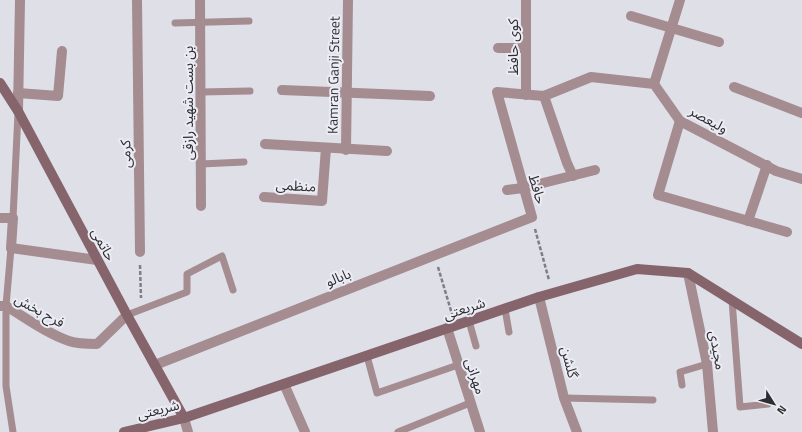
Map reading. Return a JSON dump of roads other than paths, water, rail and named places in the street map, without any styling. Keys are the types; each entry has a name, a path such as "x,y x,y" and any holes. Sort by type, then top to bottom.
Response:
{"street":[{"path":"18,111 20,0"},
{"name":"کرمی","path":"137,0 140,252"},
{"name":"بن بست شهید رازقی","path":"200,0 201,206"},
{"name":"Kamran Ganji Street","path":"346,150 348,92 348,0"},
{"name":"کوی حافظ","path":"526,0 526,95"},
{"path":"526,95 544,96 591,77 654,84 680,0"},
{"path":"631,16 719,42"},
{"path":"498,48 526,48"},
{"path":"18,93 58,96 62,51"},
{"name":"ولیعصر","path":"654,84 680,121 776,170 802,179"},
{"name":"حاتمی","path":"1,86 18,111 97,260 184,418"},
{"path":"734,87 802,113"},
{"path":"282,90 430,96"},
{"name":"حافظ","path":"526,95 497,92 532,217"},
{"path":"544,96 573,176"},
{"path":"680,121 658,195 787,232"},
{"path":"265,144 387,152"},
{"name":"منظمی","path":"264,197 322,201 326,148"},
{"path":"748,221 766,165"},
{"path":"507,190 524,188 595,170"},
{"name":"بابالو","path":"154,365 434,254 532,217"},
{"path":"0,218 13,218 10,248 97,260"},
{"name":"شریعتی","path":"124,432 184,418 553,293 637,269 688,273 802,344"},
{"name":"مجیدی","path":"688,273 707,364 713,432"},
{"name":"گلشن","path":"539,298 564,398 577,432"},
{"name":"فرح بخش","path":"3,306 47,332 70,342 82,344 97,344 127,315"},
{"name":"مهرانی","path":"451,327 458,365 480,432"},
{"path":"284,384 305,432"},
{"path":"184,418 188,432"}],"lane":[{"path":"175,23 249,20"},
{"path":"200,92 250,91"},
{"path":"13,218 18,111"},
{"path":"201,164 244,162"},
{"path":"10,248 3,306 6,386 13,432"},
{"path":"127,315 187,292 186,274 222,256 234,290"},
{"path":"732,300 740,407 768,404"},
{"path":"505,309 509,332"},
{"path":"469,321 476,346"},
{"path":"367,356 377,393 458,365"},
{"path":"682,385 680,372 707,364"},
{"path":"564,398 653,400"},
{"path":"398,432 470,403"}]}
